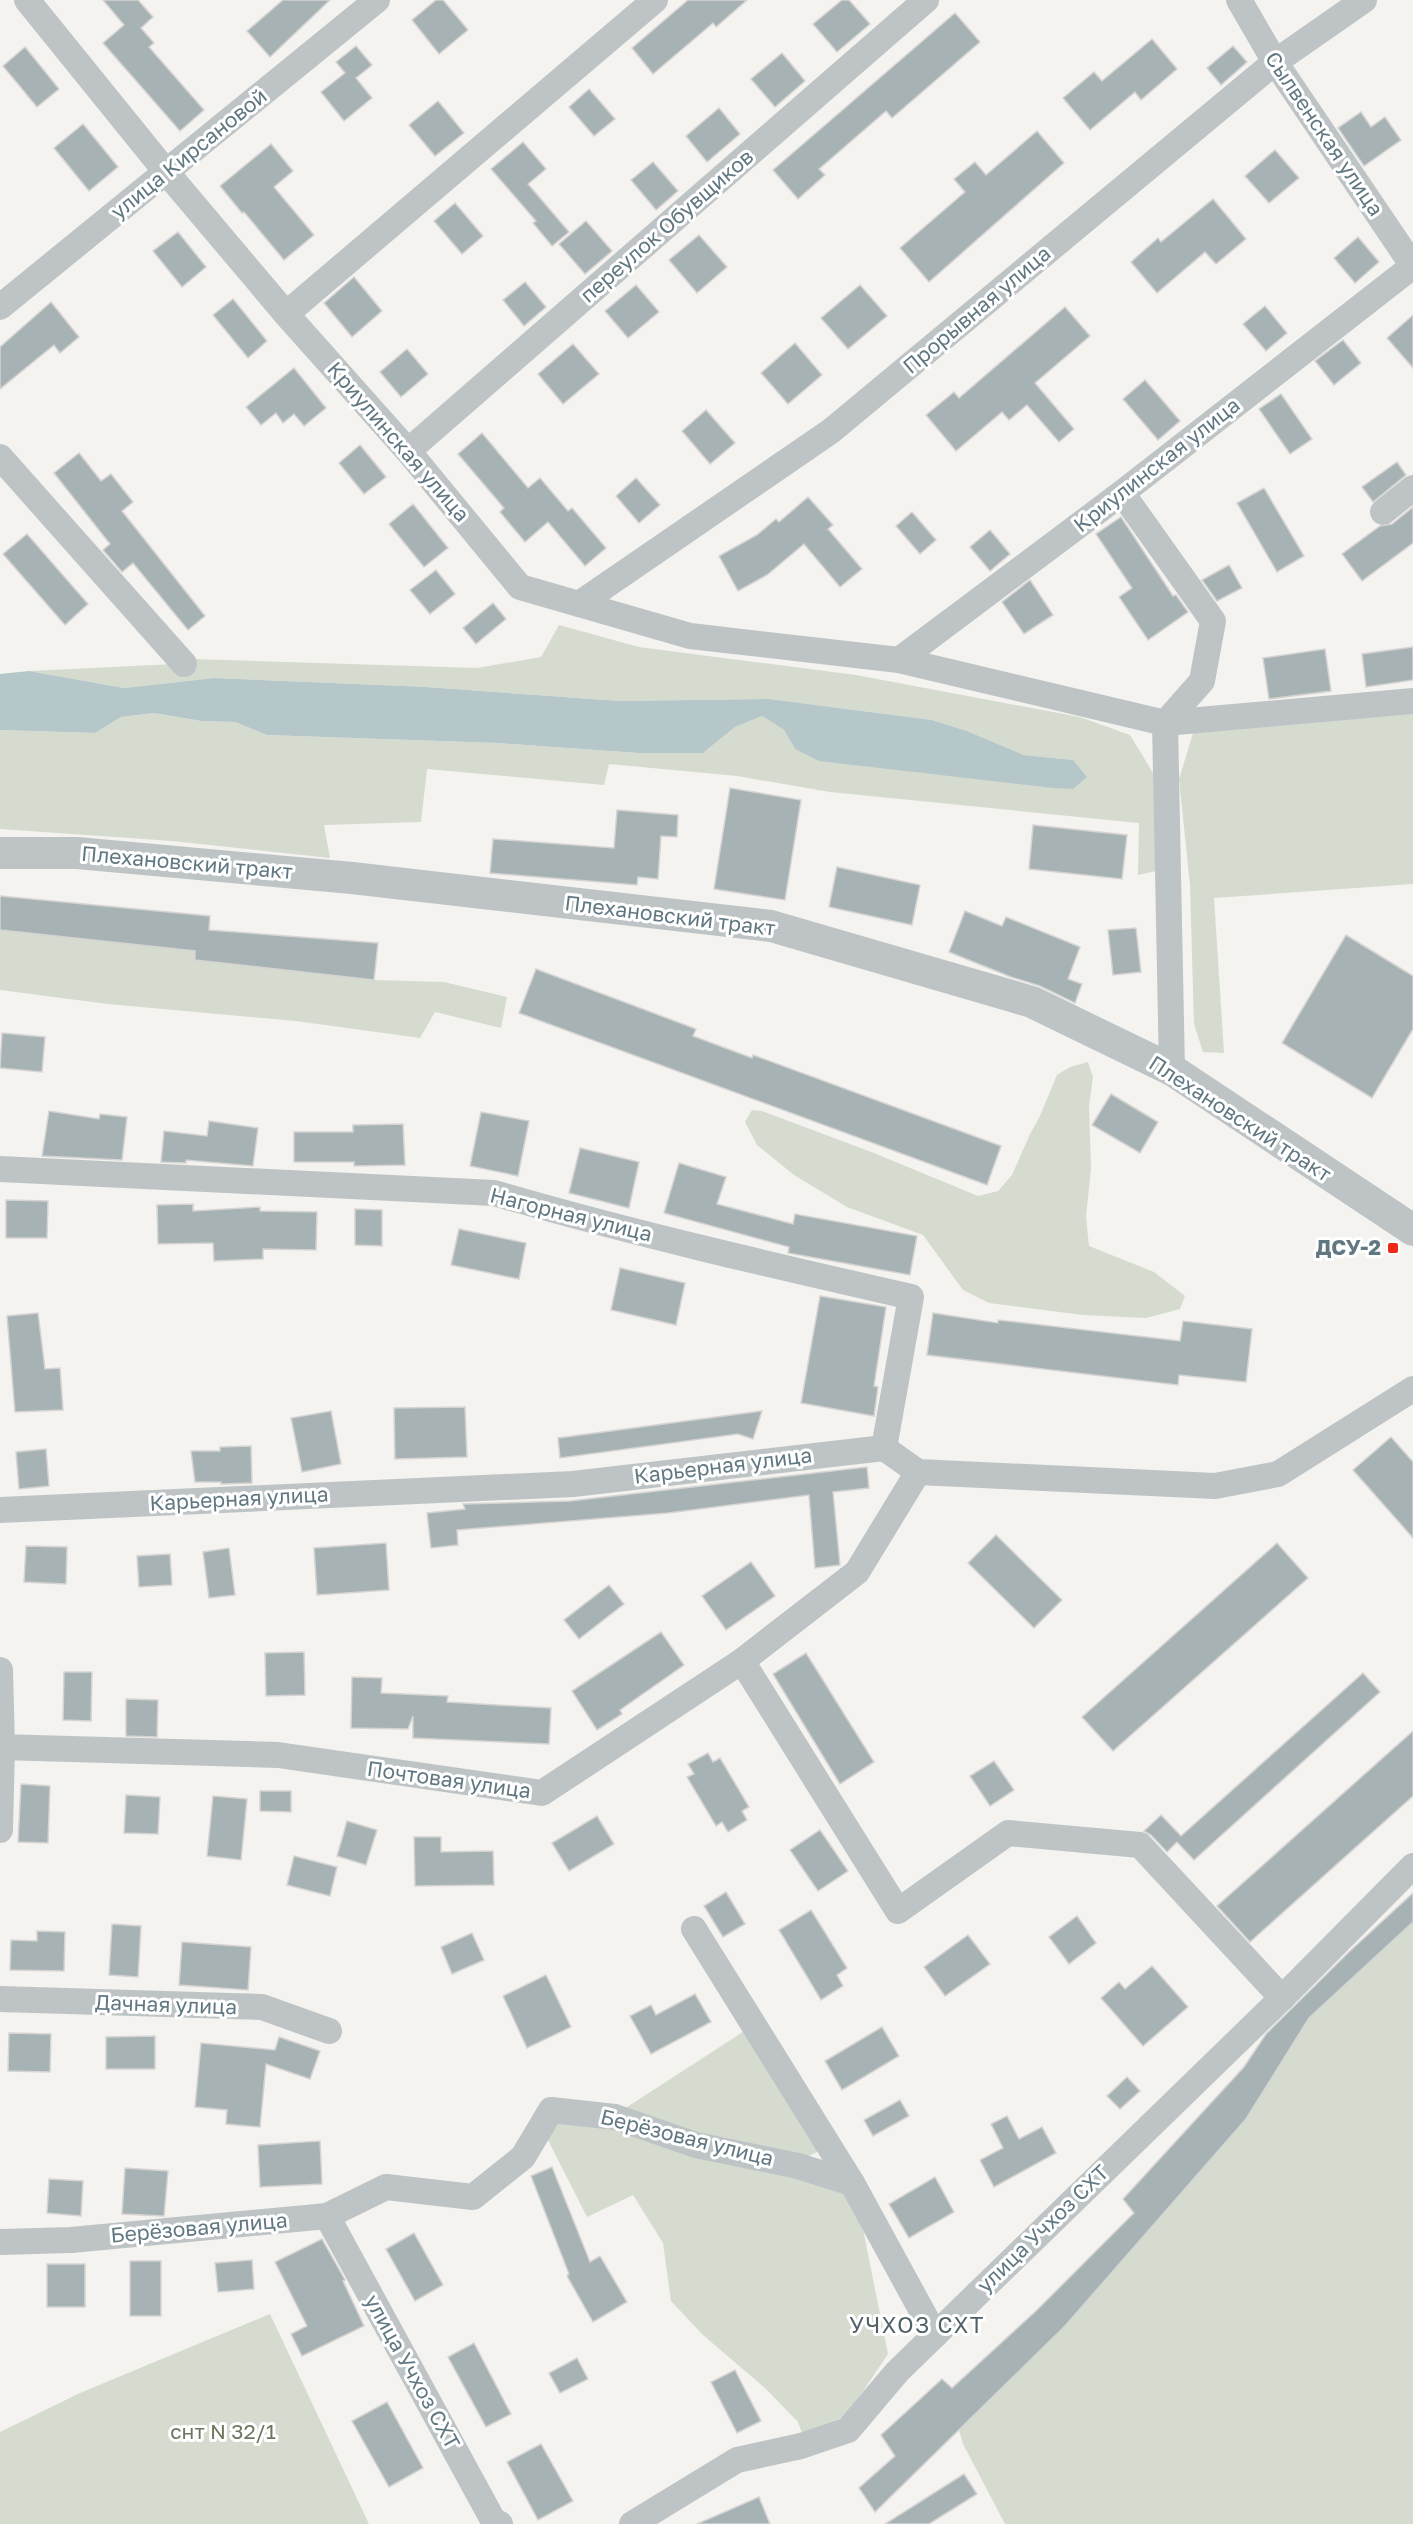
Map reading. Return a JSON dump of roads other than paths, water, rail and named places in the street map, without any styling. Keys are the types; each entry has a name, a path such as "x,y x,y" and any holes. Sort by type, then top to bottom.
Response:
{"street":[{"name":"Криулинская улица","path":"27,0 167,173 286,314 408,451 520,587 690,636 898,660 1165,723 1413,701"},
{"name":"улица Кирсановой","path":"0,307 377,0"},
{"path":"286,314 655,0"},
{"name":"переулок Обувщиков","path":"408,451 926,0"},
{"name":"Сылвенская улица","path":"1239,0 1275,62 1413,266"},
{"name":"Прорывная улица","path":"579,604 831,431 1275,62 1364,0"},
{"name":"Криулинская улица","path":"898,660 1122,493 1413,266"},
{"path":"0,457 184,664"},
{"path":"1383,512 1413,488"},
{"path":"1122,493 1213,621 1202,681 1165,723 1172,1070"},
{"name":"Плехановский тракт","path":"0,853 77,853 352,878 771,926 1032,1002 1172,1070 1413,1230"},
{"name":"Нагорная улица","path":"0,1169 494,1193 554,1211 722,1253 911,1297 884,1448"},
{"path":"884,1448 918,1473 1215,1486 1278,1474 1413,1389"},
{"name":"Карьерная улица","path":"0,1510 573,1484 884,1448"},
{"name":"Почтовая улица","path":"1,1747 278,1755 542,1793 742,1661 857,1572 918,1473"},
{"path":"742,1661 898,1911 1008,1833 1140,1845 1282,1998"},
{"path":"0,1670 0,1830"},
{"name":"улица Учхоз СХТ","path":"632,2524 737,2460 801,2446 848,2430 897,2372 1282,1998 1413,1866"},
{"path":"694,1929 852,2183 935,2335"},
{"name":"Дачная улица","path":"0,1999 262,2007 329,2031"},
{"name":"Берёзовая улица","path":"0,2241 71,2240 327,2217 386,2187 473,2197 523,2157 551,2110 615,2117 696,2145 798,2166 852,2183"},
{"name":"улица Учхоз СХТ","path":"327,2217 493,2520 500,2524"}],"place":[{"name":"ДСУ-2","path":"1393,1248"}],"district":[{"name":"УЧХОЗ СХТ","path":"917,2325"}],"park label":[{"name":"снт N 32/1","path":"223,2432"}]}
